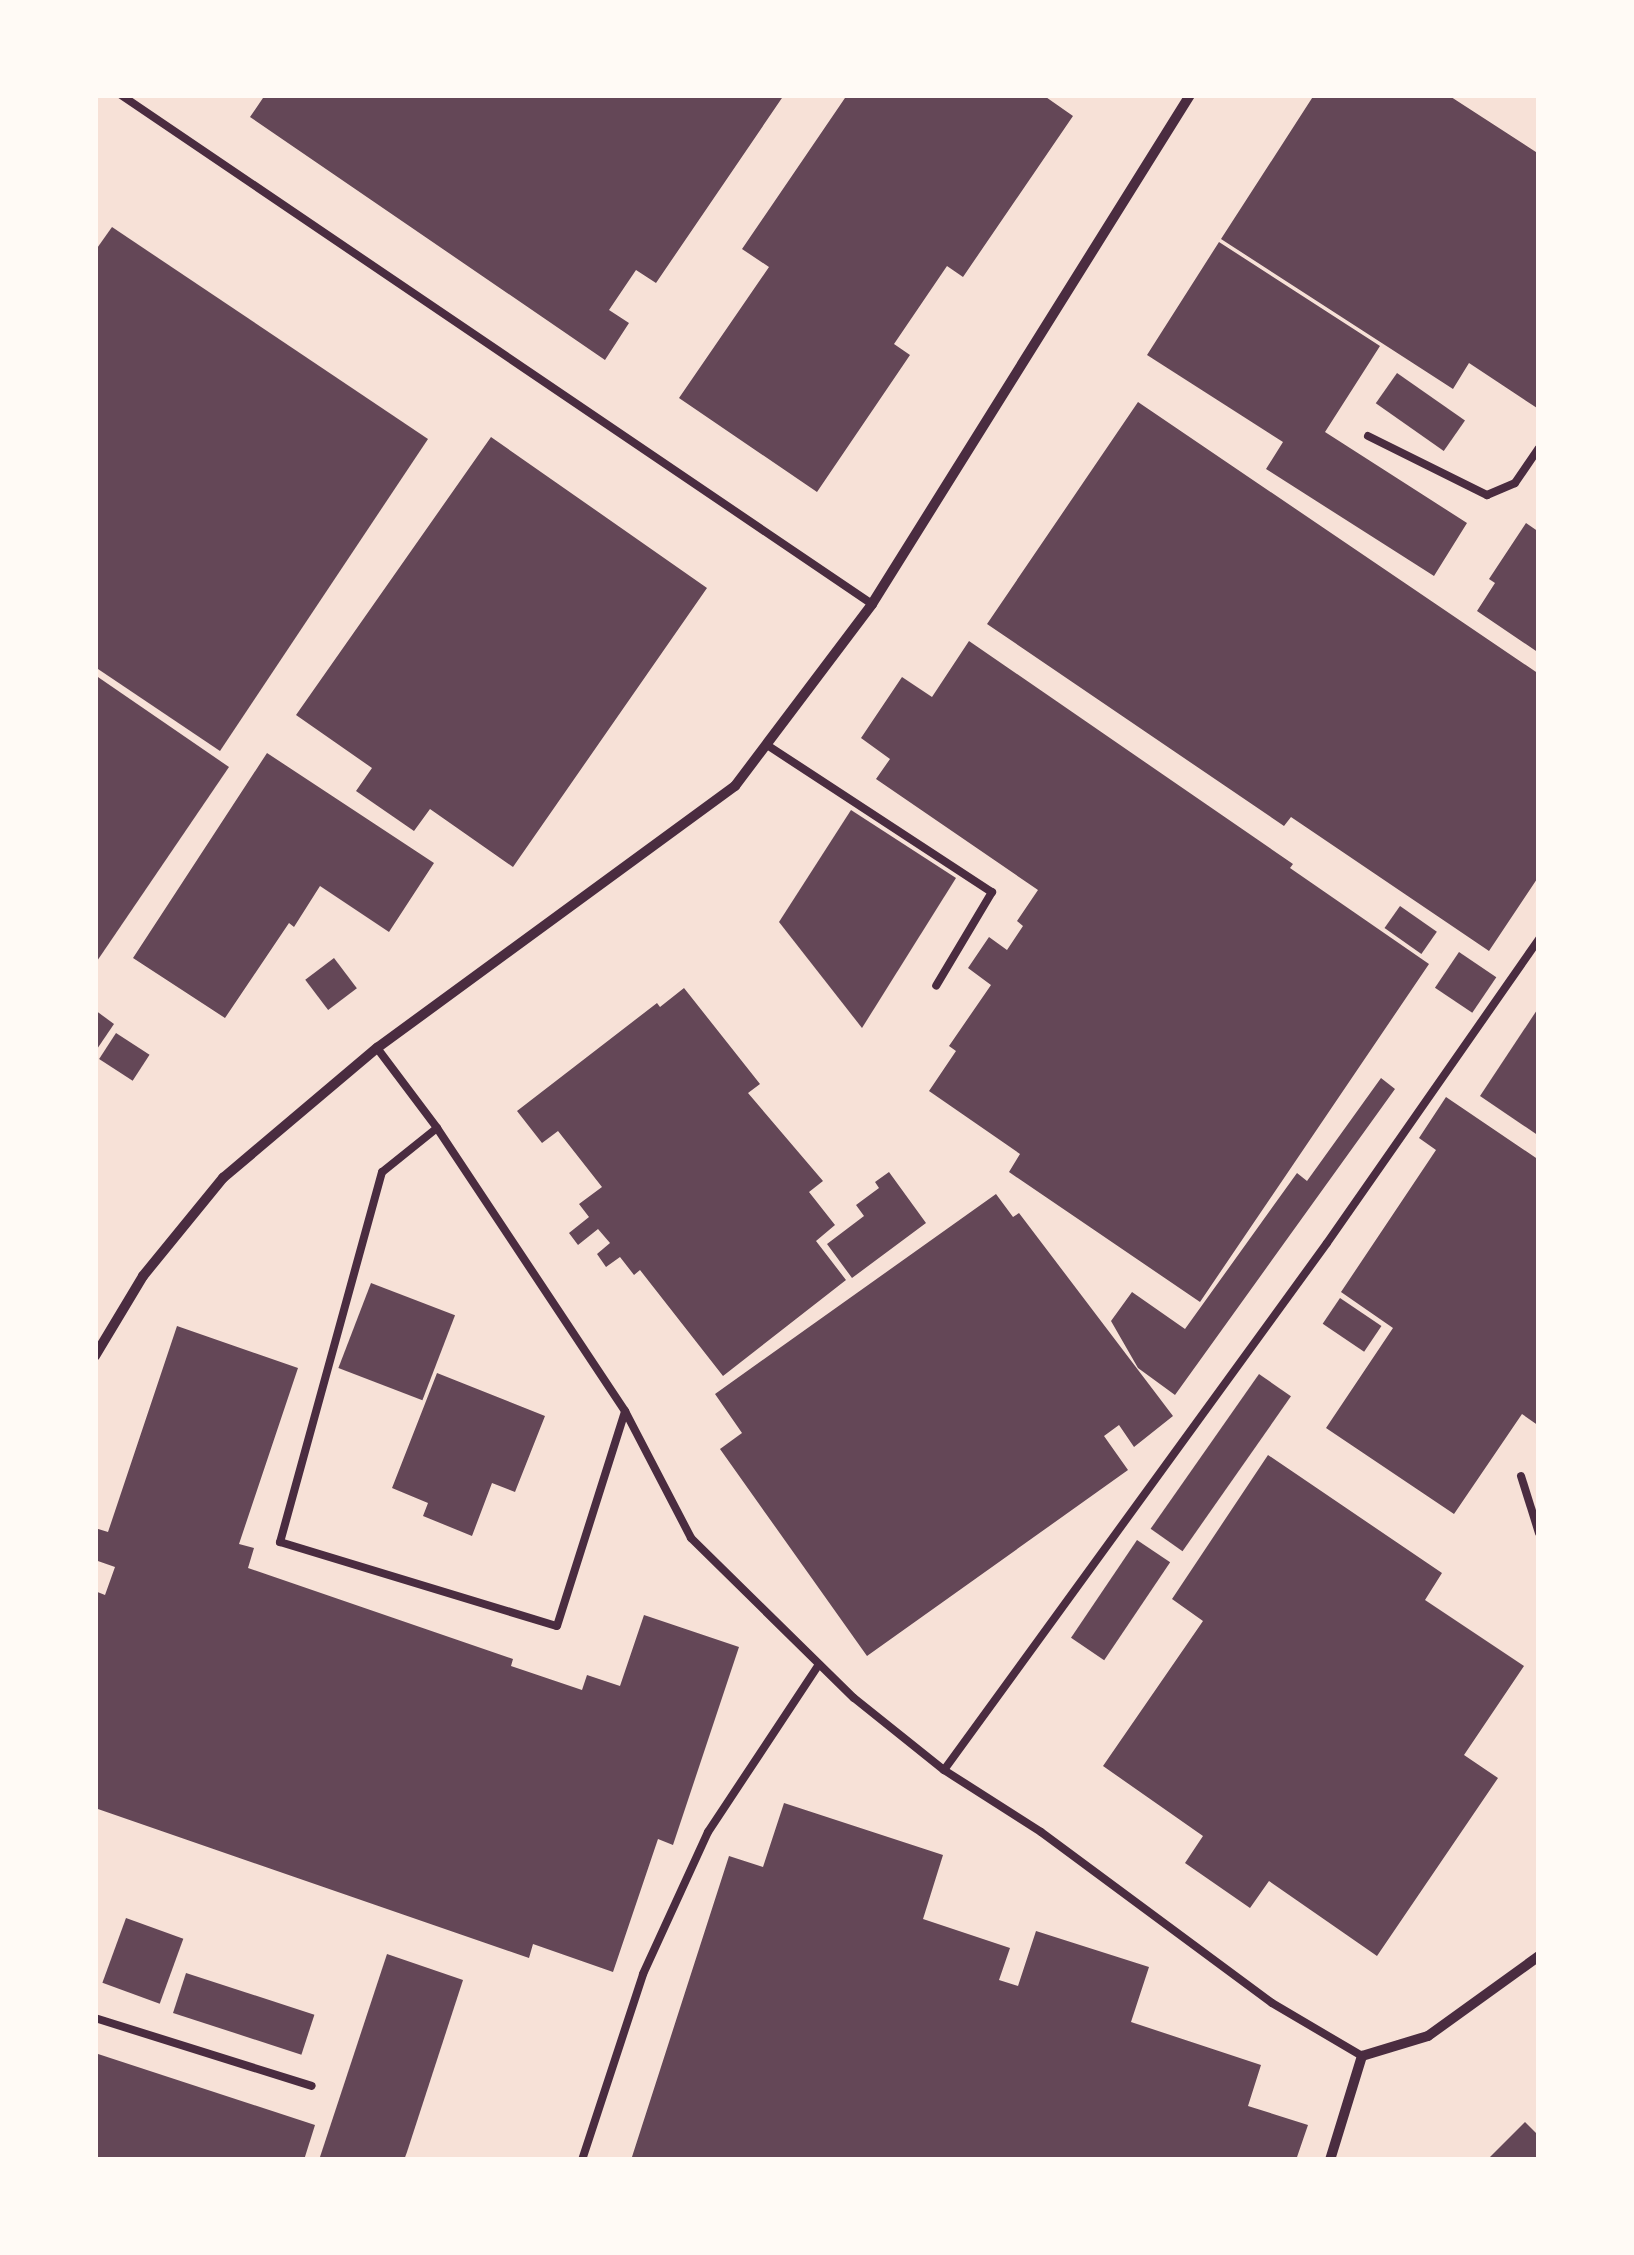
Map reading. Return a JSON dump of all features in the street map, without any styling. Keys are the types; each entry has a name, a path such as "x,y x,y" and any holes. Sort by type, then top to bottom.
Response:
{"street":[{"path":"95,1356 143,1276 223,1178 377,1048 735,786 872,604 1190,95"},
{"path":"1330,2160 1362,2056 1428,2036 1539,1956"}],"lane":[{"path":"121,95 872,604"},
{"path":"1368,436 1486,496 1515,482 1539,448"},
{"path":"766,745 992,892 936,986"},
{"path":"944,1770 1327,1243 1539,938"},
{"path":"377,1048 437,1128 625,1410 691,1538 819,1664 944,1770 1041,1832 1272,2004 1362,2056"},
{"path":"437,1128 382,1172 280,1542 557,1626 625,1410"},
{"path":"1520,1476 1539,1534"},
{"path":"582,2160 642,1974 708,1832 819,1664"},
{"path":"95,2018 312,2086"}],"building":[{"path":"265,95 784,95 656,283 636,270 609,310 629,323 605,360 250,117"},
{"path":"847,95 1043,95 1073,116 963,277 947,266 894,344 910,355 817,492 679,398 769,267 742,249"},
{"path":"1314,95 1448,95 1539,154 1537,408 1469,363 1453,389 1221,239"},
{"path":"112,227 428,439 220,751 95,667 95,251"},
{"path":"1219,242 1380,346 1325,432 1467,523 1434,576 1266,469 1283,442 1147,355"},
{"path":"1397,373 1465,421 1444,451 1376,403"},
{"path":"1138,402 1539,674 1539,876 1489,951 1291,817 1284,826 987,624"},
{"path":"491,437 707,588 513,867 430,809 414,831 356,791 372,768 296,715"},
{"path":"1526,523 1539,532 1539,653 1477,611 1495,583 1489,579"},
{"path":"969,641 1293,864 1290,868 1429,964 1200,1302 1009,1172 1020,1154 929,1091 956,1051 949,1046 991,985 968,968 989,937 1007,950 1023,926 1017,921 1038,890 876,779 890,759 861,738 902,677 932,697"},
{"path":"95,675 229,767 95,964"},
{"path":"267,753 434,863 389,932 320,886 294,927 289,923 225,1018 133,958"},
{"path":"851,810 956,878 862,1028 779,922"},
{"path":"1400,906 1437,932 1421,954 1385,928"},
{"path":"1459,952 1496,977 1472,1013 1435,988"},
{"path":"334,958 357,988 328,1010 305,980"},
{"path":"684,988 760,1084 748,1093 823,1181 809,1192 835,1225 816,1241 846,1280 723,1376 640,1270 634,1275 620,1257 606,1267 597,1254 610,1243 598,1229 578,1245 569,1233 589,1217 579,1204 602,1187 558,1131 542,1143 517,1111 657,1003 660,1007"},
{"path":"1539,1007 1539,1136 1480,1096"},
{"path":"95,1010 114,1024 95,1052"},
{"path":"116,1033 150,1055 133,1081 99,1059"},
{"path":"1381,1078 1395,1089 1175,1395 1138,1368 1111,1321 1132,1292 1185,1329 1297,1173 1307,1181"},
{"path":"1446,1097 1539,1160 1539,1426 1522,1414 1454,1514 1326,1428 1393,1328 1341,1292 1436,1150 1419,1138"},
{"path":"889,1172 926,1223 852,1278 827,1244 864,1216 856,1205 879,1188 875,1182"},
{"path":"996,1194 1013,1217 1019,1213 1173,1416 1134,1447 1119,1425 1104,1436 1128,1470 867,1656 720,1449 742,1433 715,1394"},
{"path":"371,1283 455,1315 422,1400 338,1368"},
{"path":"1340,1298 1381,1326 1364,1352 1323,1324"},
{"path":"177,1326 298,1368 239,1544 254,1548 248,1568 513,1659 511,1666 582,1690 587,1675 620,1686 644,1615 739,1647 673,1845 658,1839 613,1972 533,1944 529,1958 95,1808 95,1591 105,1595 115,1567 95,1560 95,1528 108,1532"},
{"path":"437,1373 545,1416 515,1492 492,1483 472,1536 423,1516 428,1503 392,1488"},
{"path":"1259,1374 1291,1396 1183,1551 1151,1529"},
{"path":"1268,1455 1442,1573 1425,1600 1524,1666 1464,1755 1498,1778 1377,1956 1269,1881 1250,1908 1185,1863 1203,1836 1103,1766 1203,1621 1172,1599"},
{"path":"1137,1540 1170,1562 1104,1660 1071,1638"},
{"path":"784,1803 943,1855 923,1919 1010,1948 999,1980 1018,1986 1036,1931 1149,1967 1131,2022 1261,2065 1248,2106 1308,2125 1296,2160 631,2160 729,1856 763,1867"},
{"path":"126,1918 183,1939 160,2004 102,1983"},
{"path":"387,1954 463,1980 407,2152 404,2160 319,2160"},
{"path":"186,1973 314,2015 301,2055 173,2013"},
{"path":"95,2053 315,2125 304,2160 95,2160"},
{"path":"1525,2122 1539,2136 1539,2160 1487,2160"}]}
